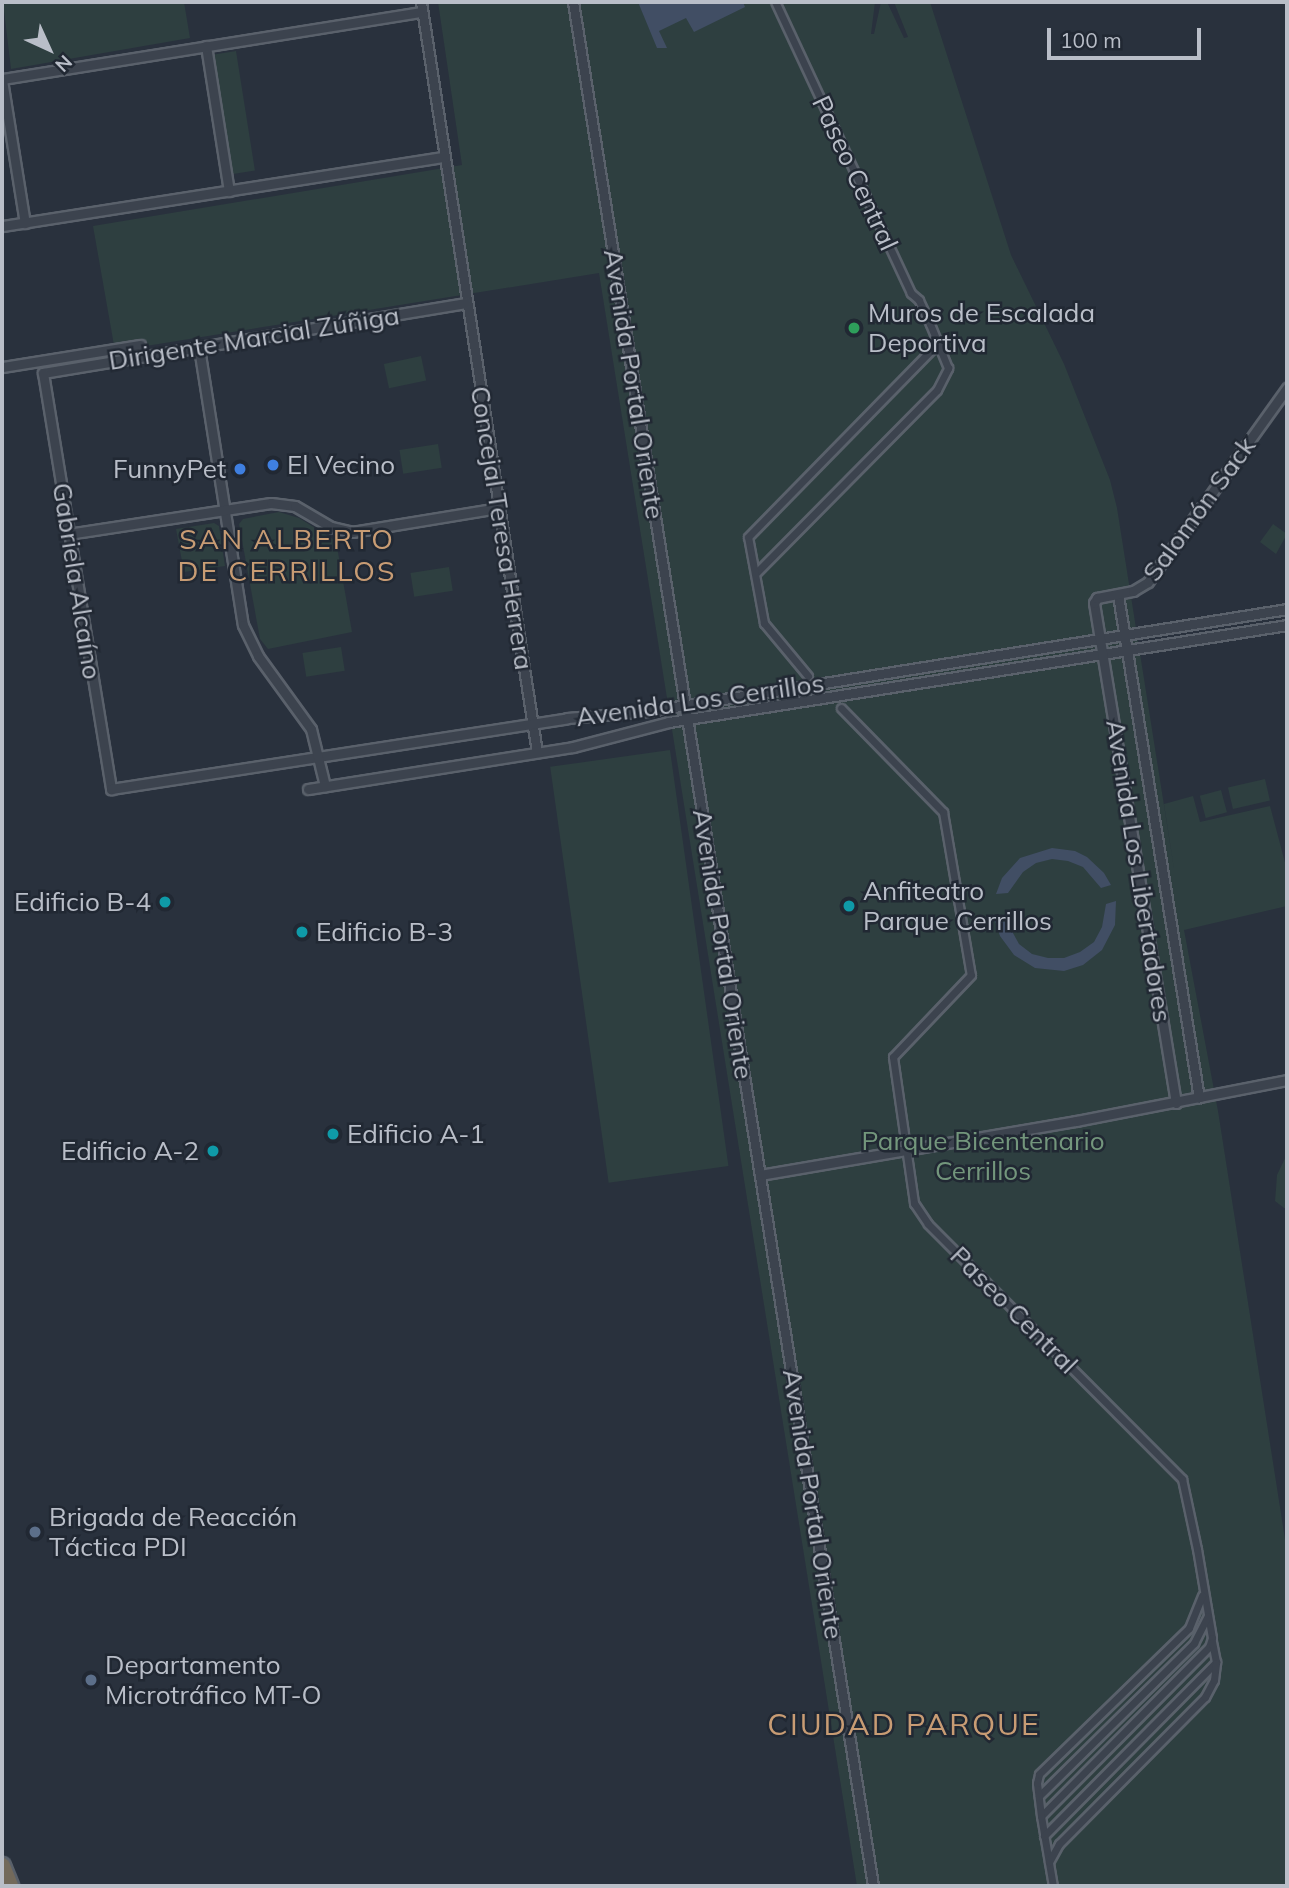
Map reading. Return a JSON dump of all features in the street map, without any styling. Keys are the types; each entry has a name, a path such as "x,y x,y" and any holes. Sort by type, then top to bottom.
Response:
{"highway":[{"path":"2,1866 10,1886"}],"street":[{"name":"Concejal Teresa Herrera","path":"421,2 537,752"},
{"name":"Avenida Portal Oriente","path":"573,2 873,1886"},
{"name":"Paseo Central","path":"756,573 937,390 948,368 939,342 900,269 775,2"},
{"path":"25,223 2,80 422,12"},
{"path":"206,46 229,191"},
{"path":"2,226 444,157"},
{"name":"Dirigente Marcial Zúñiga","path":"43,373 466,303"},
{"path":"808,676 764,623 748,537 939,342"},
{"path":"2,368 140,345"},
{"path":"199,348 240,610 248,640 304,717 320,757 325,786"},
{"name":"Gabriela Alcaíno","path":"43,373 111,789"},
{"name":"Salomón Sack","path":"1094,603 1097,598 1142,587 1154,575 1287,388"},
{"path":"68,534 284,503 304,510 331,527 352,532 499,508"},
{"name":"Avenida Los Libertadores","path":"1118,595 1199,1098"},
{"name":"Avenida Los Libertadores","path":"1094,603 1176,1104"},
{"name":"Avenida Los Cerrillos","path":"111,789 533,723 685,705 1287,609"},
{"name":"Avenida Los Cerrillos","path":"308,789 537,752 688,719 1287,625"},
{"name":"Paseo Central","path":"841,708 943,812 971,975 893,1057 912,1196 922,1217 1182,1479 1186,1488 1216,1662"},
{"path":"760,1175 1176,1104 1287,1080"},
{"path":"1053,1886 1038,1796 1040,1774 1189,1628 1204,1592"},
{"path":"1038,1796 1194,1643 1208,1615"},
{"path":"1041,1816 1200,1658 1212,1637"},
{"path":"1044,1836 1216,1662"},
{"path":"1048,1864 1059,1844 1205,1697 1214,1680 1216,1662"}],"green space":[{"path":"3,2 184,2 190,38 11,69"},
{"name":"Parque Bicentenario Cerrillos","path":"438,2 875,2 871,34 874,34 881,2 887,2 904,38 908,37 894,2 930,2 1011,255 1064,364 1110,480 1117,508 1175,875 1164,804 1193,796 1200,822 1270,806 1287,870 1287,906 1184,930 1218,1111 1287,1552 1287,1886 857,1886 599,273 115,351 93,226 462,165"},
{"path":"236,51 255,171 233,174 214,54"},
{"path":"421,356 426,380 389,388 384,364"},
{"path":"438,444 442,468 403,474 399,450"},
{"path":"279,512 299,518 336,541 352,632 268,649 260,639 239,524 243,519"},
{"path":"214,523 219,526 225,566 184,572 176,529"},
{"path":"1273,524 1287,534 1276,554 1260,542"},
{"path":"449,567 453,591 414,597 410,573"},
{"path":"341,647 345,671 306,677 302,653"},
{"path":"670,750 728,1166 609,1183 550,767"},
{"path":"1265,779 1270,800 1233,809 1228,788"},
{"path":"1221,790 1227,812 1206,818 1200,796"},
{"path":"1287,1154 1287,1208 1284,1208 1275,1201 1277,1175"}],"water":[{"path":"638,2 743,2 745,7 694,32 686,18 659,31 667,48 657,48"},
{"path":"1052,848 1075,851 1087,857 1104,873 1111,885 1101,888 1083,867 1052,859 1036,863 1023,872 1008,893 996,894 1002,878 1020,858"},
{"path":"1116,901 1115,925 1102,950 1083,965 1064,971 1035,968 1014,955 1000,936 995,921 1007,922 1019,944 1032,954 1064,958 1080,952 1094,942 1102,927 1106,904"}],"place":[{"name":"Muros de Escalada Deportiva","path":"854,328"},
{"name":"El Vecino","path":"273,465"},
{"name":"FunnyPet","path":"240,469"},
{"name":"Edificio B-4","path":"165,902"},
{"name":"Anfiteatro Parque Cerrillos","path":"849,906"},
{"name":"Edificio B-3","path":"302,932"},
{"name":"Edificio A-1","path":"333,1134"},
{"name":"Edificio A-2","path":"213,1151"},
{"name":"Brigada de Reacción Táctica PDI","path":"35,1532"},
{"name":"Departamento Microtráfico MT-O","path":"91,1680"}],"district":[{"name":"SAN ALBERTO DE CERRILLOS","path":"287,555"},
{"name":"CIUDAD PARQUE","path":"904,1724"}]}
